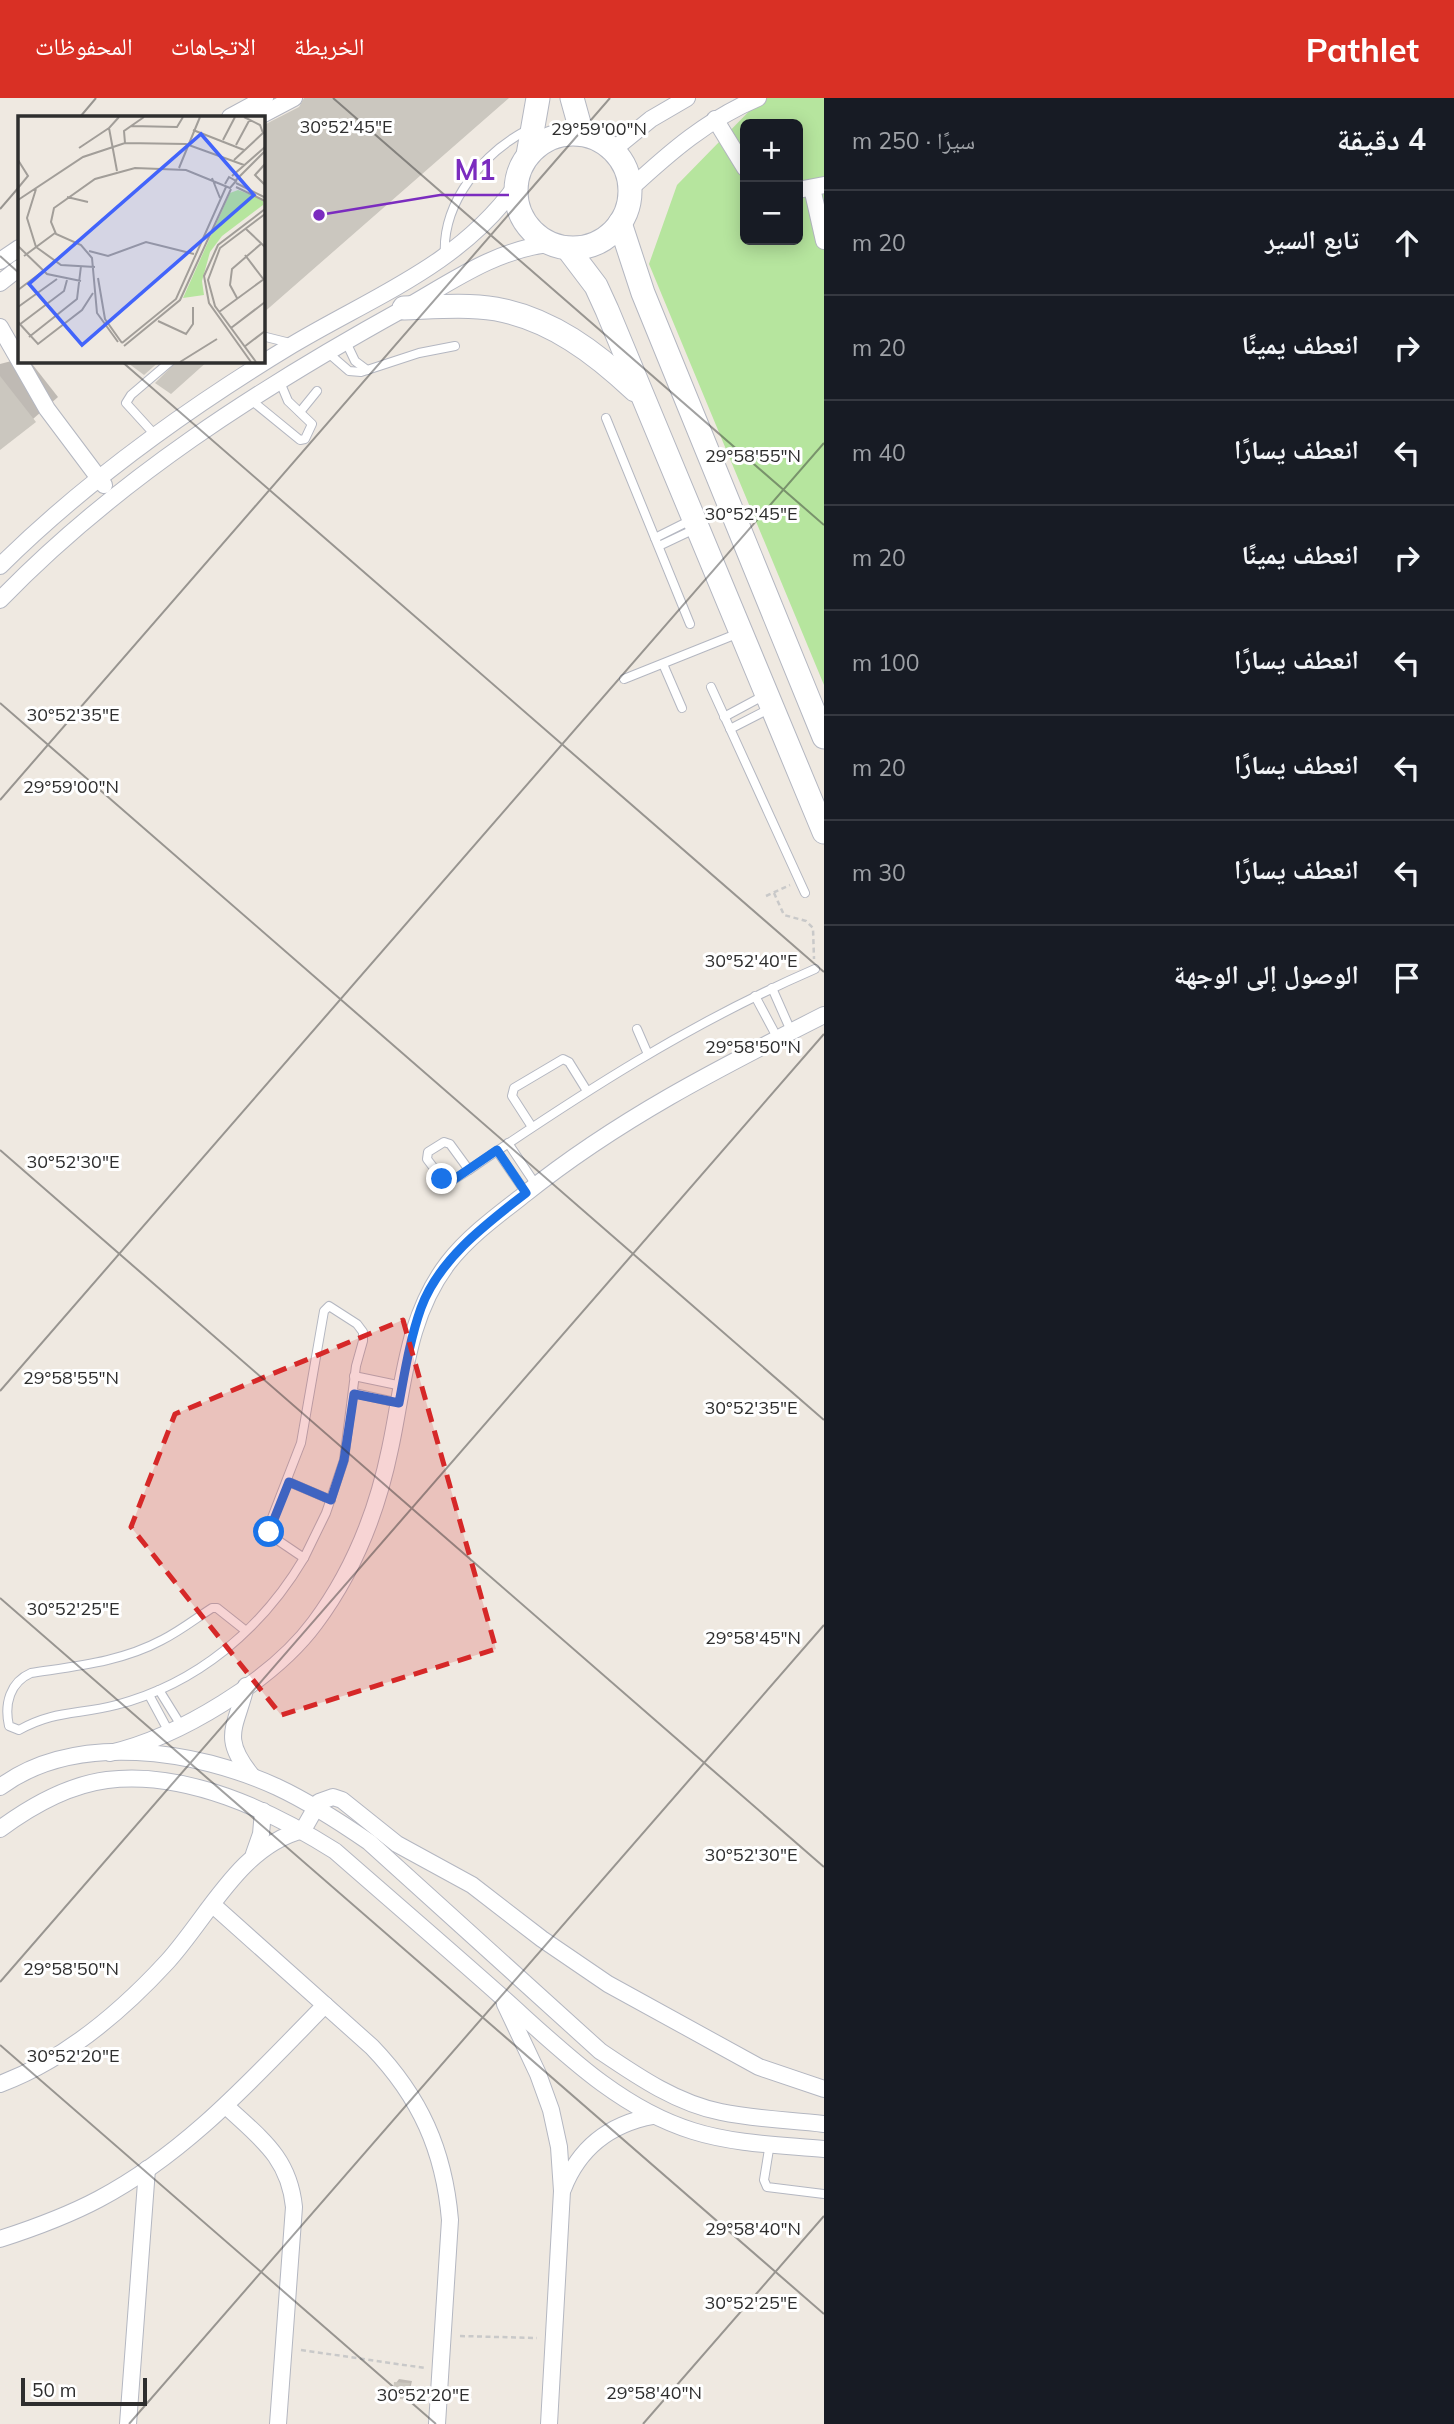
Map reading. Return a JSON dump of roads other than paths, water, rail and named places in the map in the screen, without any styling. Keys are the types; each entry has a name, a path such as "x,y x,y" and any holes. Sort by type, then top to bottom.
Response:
{"street":[{"path":"232,116 265,98"},
{"path":"260,116 294,98"},
{"path":"0,566 99,478 156,436 294,344 446,258 490,219 516,187 528,155 538,98"},
{"path":"572,98 582,134"},
{"path":"613,150 651,119 687,98"},
{"path":"758,98 715,118 687,138 631,189 621,223 643,293 824,737"},
{"path":"715,118 740,160"},
{"path":"528,155 553,138 582,134 593,137 613,150 622,161 631,189"},
{"path":"516,187 517,204 523,220 535,234 559,246 596,286 824,832"},
{"path":"811,188 824,241"},
{"path":"0,600 115,497 326,350 489,260 519,249 598,242 621,223"},
{"path":"0,261 18,249"},
{"path":"0,283 18,269"},
{"path":"404,308 468,307 522,316 589,351 642,397"},
{"path":"0,327 18,358"},
{"path":"20,362 47,409 115,497"},
{"path":"0,1787 49,1761 136,1747 176,1730 246,1686 314,1624 351,1565 379,1501 408,1351 422,1305 447,1264 468,1241 531,1189 641,1111 824,1015"},
{"path":"246,1686 231,1734 236,1753 254,1777"},
{"path":"110,1753 202,1762 254,1777 315,1808 369,1842 600,2050 638,2077 681,2099 720,2112 824,2124"},
{"path":"0,1829 53,1797 110,1780 173,1784 214,1793 263,1811 303,1830 335,1852 565,2055 653,2116 693,2132 824,2149"},
{"path":"0,2084 69,2048 121,2008 168,1961 251,1859 274,1840 303,1830 323,1798 338,1798 397,1844 472,1885 542,1939 608,1984 759,2067 824,2089"},
{"path":"251,1859 261,1835 263,1811"},
{"path":"213,1905 394,2070 413,2096 436,2146 447,2188 450,2220 437,2424"},
{"path":"502,1998 538,2074 551,2110 559,2147 562,2192 556,2339 549,2424"},
{"path":"0,2239 51,2222 100,2198 147,2169 226,2106 325,2005"},
{"path":"226,2106 274,2152 285,2168 292,2187 294,2207 278,2424"},
{"path":"562,2192 576,2163 597,2140 623,2124 653,2116"},
{"path":"128,2424 147,2169"}],"lane":[{"path":"446,258 447,230 466,186 505,142 535,126"},
{"path":"264,336 294,344"},
{"path":"345,340 355,361 367,370"},
{"path":"326,350 349,371 367,370 419,353 455,346"},
{"path":"156,436 126,403 131,395 171,362"},
{"path":"251,400 303,440 313,426 283,395 280,381"},
{"path":"300,412 317,391"},
{"path":"606,418 690,624"},
{"path":"657,542 695,523"},
{"path":"624,679 742,632"},
{"path":"663,664 682,708"},
{"path":"711,687 805,893"},
{"path":"724,717 770,700"},
{"path":"730,729 770,700"},
{"path":"468,1170 447,1142 427,1154 427,1159 442,1179 453,1180 648,1052 755,996 814,969"},
{"path":"772,988 784,1035"},
{"path":"755,996 784,1035"},
{"path":"636,1029 648,1052"},
{"path":"532,1127 512,1096 518,1085 563,1059 569,1062 587,1091"},
{"path":"508,1143 531,1189"},
{"path":"497,1150 531,1189"},
{"path":"246,1631 215,1608 161,1641 121,1657 31,1673 23,1677 11,1691 9,1726 19,1730 48,1716 113,1706 149,1695 206,1665 246,1631 278,1597 304,1558 331,1500 344,1460 354,1394 354,1376 363,1332 357,1324 329,1306 324,1311 301,1443 269,1532 304,1558"},
{"path":"354,1376 402,1385"},
{"path":"354,1394 399,1403"},
{"path":"289,1482 331,1500"},
{"path":"159,1690 176,1730"},
{"path":"149,1695 176,1730"},
{"path":"769,2143 764,2180 767,2187 824,2194"}],"place":[{"name":"M1","path":"319,215"}]}
